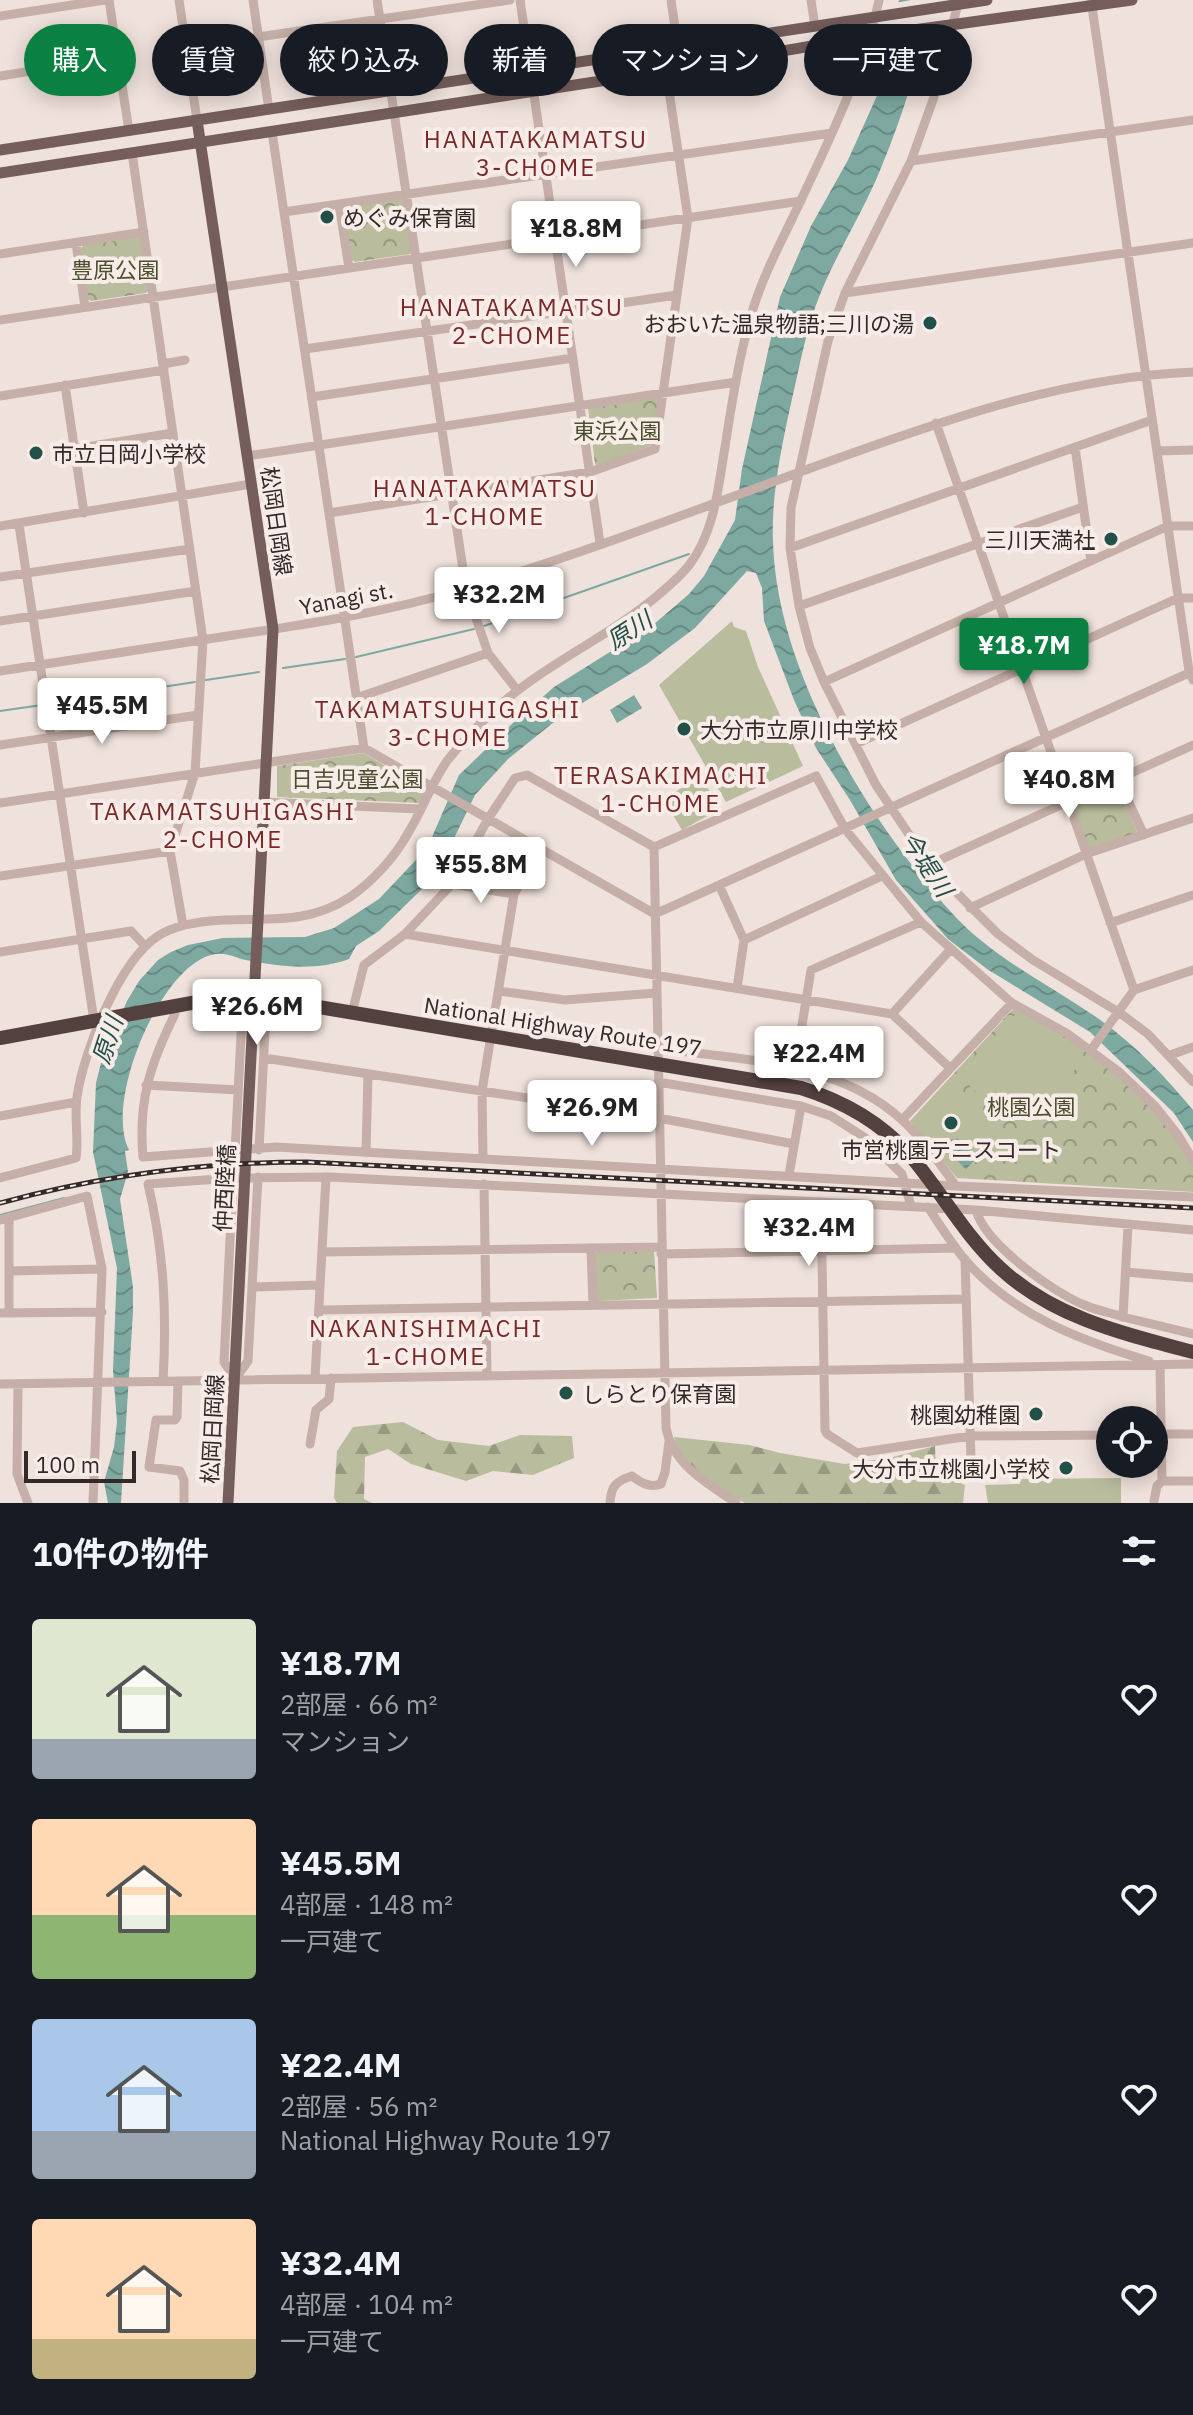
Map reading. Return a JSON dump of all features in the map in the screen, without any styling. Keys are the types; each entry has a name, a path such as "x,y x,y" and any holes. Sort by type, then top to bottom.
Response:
{"highway":[{"name":"National Highway Route 197","path":"0,1038 167,1013 241,994 491,1036 657,1056 789,1085 827,1097 878,1126 908,1153 995,1263 1046,1302 1094,1325 1193,1352"},
{"name":"National Highway Route 197","path":"0,1045 102,1023"}],"main road":[{"path":"835,24 987,0"},
{"path":"953,24 1132,0"},
{"path":"0,150 359,96"},
{"path":"0,173 501,96"},
{"name":"松岡日岡線","path":"197,120 273,629 253,997"},
{"name":"仲西陸橋","path":"236,1357 253,997"},
{"name":"松岡日岡線","path":"228,1503 236,1357"}],"street":[{"path":"0,16 107,0 112,24"},
{"path":"179,0 197,120"},
{"path":"253,0 256,24"},
{"path":"377,0 381,24"},
{"path":"264,36 510,0"},
{"path":"520,0 523,24"},
{"path":"671,0 674,24"},
{"path":"811,0 815,24"},
{"path":"874,24 879,0"},
{"path":"953,24 958,3"},
{"path":"655,914 1045,736 1192,674 1178,598 1092,3"},
{"path":"0,76 24,72"},
{"path":"264,77 269,110"},
{"path":"124,96 129,131"},
{"path":"392,96 466,589 488,653 517,690"},
{"path":"534,96 600,543"},
{"path":"329,513 590,472 655,449 688,218 670,96"},
{"path":"0,1178 71,1162 76,1158 76,1102 83,1069 125,972 145,946 160,934 183,925 220,920 257,925 298,918 348,898 370,881 407,835 446,762 517,690 607,634 679,577 692,562 711,525 751,314 846,96"},
{"path":"934,96 911,161 845,293 828,341 797,473 791,508 790,548 799,606 810,648 886,810 931,864 998,934 1170,1055 1193,1082"},
{"path":"911,161 1193,120"},
{"path":"272,132 364,748"},
{"path":"284,212 832,133"},
{"path":"132,153 203,640 195,773 170,851 183,925"},
{"path":"0,320 801,201"},
{"path":"339,204 349,268"},
{"path":"0,254 144,232"},
{"path":"76,243 85,307"},
{"path":"845,293 1193,243"},
{"path":"305,349 677,295"},
{"path":"312,397 573,358"},
{"path":"0,393 65,385 185,360"},
{"name":"Yanagi st.","path":"0,671 344,618 466,589 936,423 1067,387 1145,374 1193,372"},
{"path":"247,456 736,382"},
{"path":"65,385 84,513"},
{"path":"790,548 1152,420"},
{"path":"936,423 1134,990"},
{"path":"74,449 173,433"},
{"path":"1075,447 1091,561"},
{"path":"1157,451 1193,450"},
{"path":"0,526 251,484"},
{"path":"799,606 1083,507"},
{"path":"19,525 82,939 102,1023"},
{"path":"824,682 1168,526 1193,526"},
{"path":"0,577 190,549"},
{"path":"0,621 196,591"},
{"path":"856,744 1178,598 1193,598"},
{"path":"356,698 488,653"},
{"path":"0,745 198,715"},
{"path":"931,864 1193,745"},
{"path":"0,803 364,748 655,914"},
{"path":"352,1013 364,965 405,934 452,884 484,816 515,778 527,775 654,847"},
{"path":"654,847 816,776 845,829 921,922 1012,1003 1093,1047 1155,1106 1193,1160"},
{"path":"1118,779 1144,835"},
{"path":"263,802 419,809"},
{"path":"970,908 1086,854 1193,818"},
{"path":"610,1503 611,1490 617,1481 632,1476 653,1486 661,1484 669,1442 663,1372 654,847"},
{"path":"483,1159 482,1091 514,894 540,849"},
{"path":"0,876 170,851"},
{"path":"744,940 882,876"},
{"path":"452,884 514,894"},
{"path":"719,885 744,940 737,988"},
{"path":"1110,923 1193,895"},
{"path":"795,1068 811,970 921,922"},
{"path":"0,952 131,931 145,946"},
{"path":"405,934 892,1014 950,1068"},
{"path":"892,1014 950,950"},
{"path":"1093,1047 1134,990 1193,970"},
{"path":"499,991 558,1000 656,993"},
{"path":"235,1152 242,1016 253,997 266,1011 259,1150"},
{"path":"902,1120 1012,1003"},
{"path":"167,1013 146,1085 140,1126 143,1157 276,1147 906,1184 1193,1197"},
{"path":"1170,1055 1193,1047"},
{"path":"657,1056 795,1068 833,1079 885,1106 902,1120 931,1151 956,1186"},
{"path":"264,1058 659,1118 794,1144"},
{"path":"366,1153 368,1074"},
{"path":"658,1082 801,1106 831,1116 864,1137 902,1174 911,1206"},
{"path":"146,1085 238,1090"},
{"path":"0,1116 76,1102"},
{"path":"789,1175 801,1106"},
{"path":"235,1379 248,1361 258,1177"},
{"path":"158,1382 166,1330 165,1288 159,1229 148,1184 258,1177 326,1177 928,1207 1193,1230"},
{"path":"315,1378 326,1177"},
{"path":"233,1178 224,1362 235,1379"},
{"path":"484,1184 487,1375"},
{"path":"93,1503 100,1382 102,1312 102,1269 87,1196 5,1219 9,1271 4,1313 102,1312"},
{"path":"821,1202 827,1434 857,1453 970,1436 1096,1435"},
{"path":"928,1207 965,1259 1022,1309 1066,1334 1160,1365"},
{"path":"976,1210 985,1228 1001,1246 1034,1273 1086,1306 1193,1334"},
{"path":"1123,1317 1128,1226"},
{"path":"591,1248 593,1305"},
{"path":"322,1252 956,1248"},
{"path":"965,1259 971,1459"},
{"path":"9,1271 102,1269"},
{"path":"1126,1272 1193,1278"},
{"path":"252,1287 320,1285"},
{"path":"319,1310 966,1299"},
{"path":"0,1384 1193,1364"},
{"path":"1159,1406 1160,1365"},
{"path":"310,1444 316,1410 329,1399 331,1378"},
{"path":"178,1381 177,1417 175,1420 156,1420 149,1467 180,1471 184,1480 184,1503"},
{"path":"18,1384 17,1474 28,1503"},
{"path":"1168,1434 1193,1434"},
{"path":"669,1442 705,1485 736,1503"},
{"path":"1154,1501 1157,1486 1162,1481 1193,1481"}],"green space":[{"path":"405,200 413,251 355,262 351,259 344,209"},
{"name":"豊原公園","path":"141,239 149,290 146,293 88,299 83,245"},
{"name":"東浜公園","path":"656,397 659,400 652,445 598,466 595,464 588,407"},
{"path":"732,621 734,627 746,631 758,667 803,766 726,802 659,685"},
{"name":"日吉児童公園","path":"363,753 424,788 426,791 420,803 277,797 277,766"},
{"path":"700,775 720,809 682,830 664,800"},
{"path":"1114,785 1136,834 1091,849 1075,803"},
{"name":"桃園公園","path":"1014,1008 1072,1041 1133,1087 1193,1162 1193,1192 957,1178 910,1121"},
{"path":"1016,1014 1077,1053 1071,1079 1064,1091 1043,1107 1031,1111 1017,1112 990,1103 958,1074"},
{"name":"市営桃園テニスコート","path":"945,1088 1002,1138 991,1153 958,1126 941,1145 914,1120"},
{"path":"654,1251 657,1298 595,1299 597,1252"},
{"path":"403,1422 438,1440 489,1446 520,1435 572,1436 574,1458 533,1475 493,1471 466,1481 411,1464 388,1449 365,1457 364,1499 372,1503 337,1503 334,1498 337,1451 353,1427"},
{"path":"674,1437 749,1445 845,1464 889,1458 935,1446 936,1473 965,1485 963,1503 745,1503 692,1468 678,1449"},
{"path":"1121,1478 1121,1503 988,1503 985,1485 1020,1484 1020,1479"}],"water":[{"path":"899,0 935,0 928,24 894,24"},
{"path":"877,96 907,96 867,199 821,292 798,372 778,470 774,506 773,541 778,590 790,640 808,691 832,740 888,833 919,875 951,912 984,943 1099,1019 1149,1062 1193,1110 1193,1142 1174,1113 1090,1032 987,969 948,939 896,880 816,748 764,621 762,588 756,573 747,571 695,628 647,664 564,714 508,759 475,795 444,859 423,888 379,931 356,946 349,959 298,967 216,954 192,965 173,985 141,1040 124,1101 123,1128 129,1150 125,1151 128,1172 120,1199 133,1287 133,1312 121,1503 108,1503 104,1482 117,1422 113,1370 117,1268 93,1152 96,1083 102,1059 127,1001 139,981 158,960 188,945 223,938 305,937 334,928 379,899 415,861 432,837 459,775 554,687 653,625 689,594 704,576 735,520 742,469 780,297 811,226 848,160"},
{"path":"634,695 642,708 617,723 610,710"},
{"path":"957,1138 978,1157 966,1169 946,1150"}],"pier":[{"path":"939,0 933,24 890,24 895,3"}],"waterway":[{"path":"484,626 689,554"},
{"path":"356,657 474,629"},
{"path":"283,668 345,659"},
{"path":"206,680 259,672"},
{"path":"51,704 195,682"},
{"path":"0,711 42,705"},
{"path":"0,1215 64,1198"}],"railway":[{"path":"0,1203 76,1185 152,1172 307,1162 1193,1208"}],"place":[{"name":"めぐみ保育園","path":"327,217"},
{"name":"おおいた温泉物語;三川の湯","path":"930,323"},
{"name":"市立日岡小学校","path":"36,453"},
{"name":"三川天満社","path":"1111,539"},
{"name":"大分市立原川中学校","path":"684,729"},
{"name":"市営桃園テニスコート","path":"951,1123"},
{"name":"しらとり保育園","path":"566,1393"},
{"name":"桃園幼稚園","path":"1036,1414"},
{"name":"大分市立桃園小学校","path":"1066,1468"}],"district":[{"name":"HANATAKAMATSU 3-CHOME","path":"536,153"},
{"name":"HANATAKAMATSU 2-CHOME","path":"512,321"},
{"name":"HANATAKAMATSU 1-CHOME","path":"485,502"},
{"name":"TAKAMATSUHIGASHI 3-CHOME","path":"448,723"},
{"name":"TERASAKIMACHI 1-CHOME","path":"661,789"},
{"name":"TAKAMATSUHIGASHI 2-CHOME","path":"223,825"},
{"name":"NAKANISHIMACHI 1-CHOME","path":"426,1342"}],"water label":[{"name":"原川","path":"629,630"},
{"name":"今堤川","path":"927,864"},
{"name":"原川","path":"107,1040"}]}
